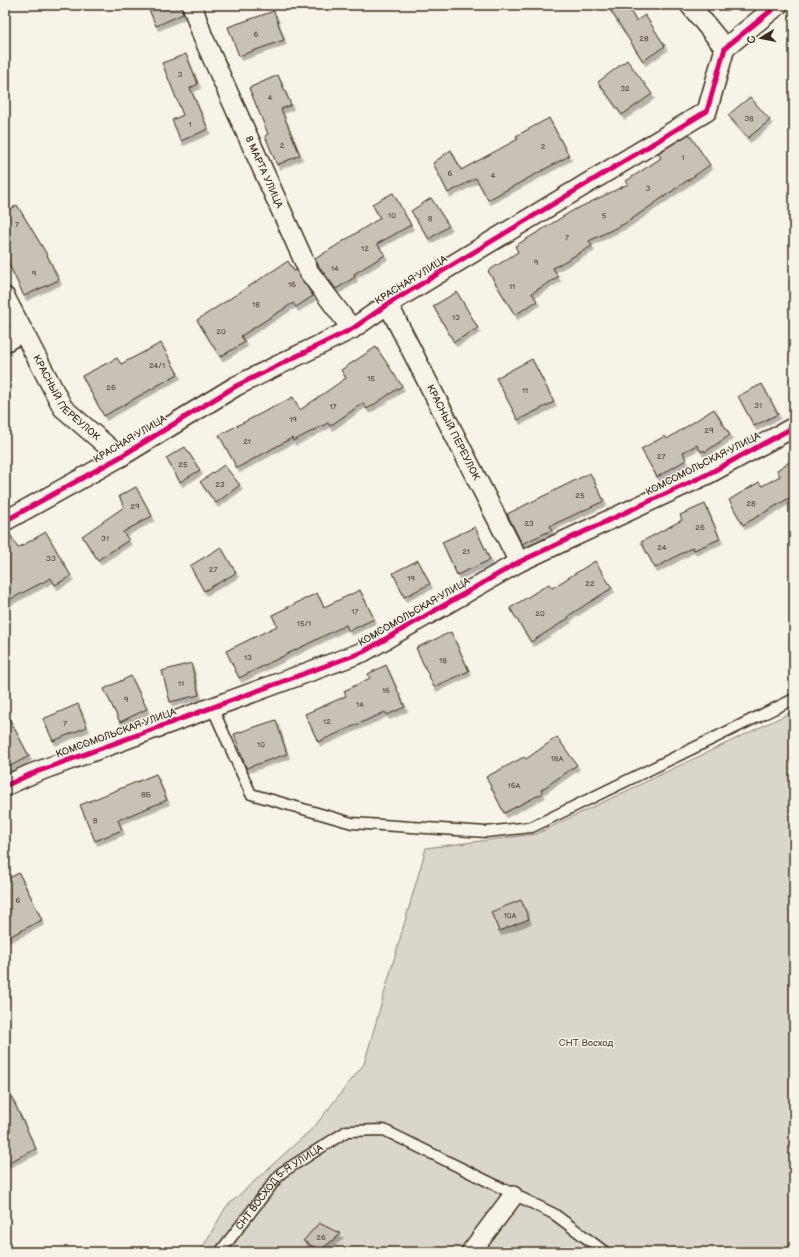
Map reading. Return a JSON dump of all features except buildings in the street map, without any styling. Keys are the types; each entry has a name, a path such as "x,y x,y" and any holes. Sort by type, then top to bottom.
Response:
{"street":[{"name":"8 МАРТА УЛИЦА","path":"192,5 203,37 309,272 352,330"},
{"path":"690,5 725,48 778,5"},
{"name":"КРАСНАЯ УЛИЦА","path":"5,521 120,456 236,386 352,330 388,304 707,111 725,48"},
{"name":"КРАСНЫЙ ПЕРЕУЛОК","path":"5,297 63,408 120,456"},
{"name":"КРАСНЫЙ ПЕРЕУЛОК","path":"388,304 519,562"},
{"path":"5,342 23,331"},
{"name":"КОМСОМОЛЬСКАЯ УЛИЦА","path":"5,786 30,774 363,652 519,562 708,474 794,427"},
{"path":"471,1252 514,1196"}],"lane":[{"path":"212,707 251,794 352,823 486,832 532,827 794,698"},
{"name":"СНТ ВОСХОД 5-Я УЛИЦА","path":"220,1252 281,1173 347,1131 384,1130 514,1196"},
{"path":"514,1196 554,1214 605,1252"}],"green space":[{"name":"СНТ Восход","path":"794,711 794,1252 200,1252 226,1207 314,1127 364,1064 426,848 536,834"}],"cycle path":[{"path":"5,521 120,457 236,386 352,329 388,304 707,111 725,48 778,5"},
{"path":"5,786 31,774 363,652 519,562 708,474 794,427"}]}
